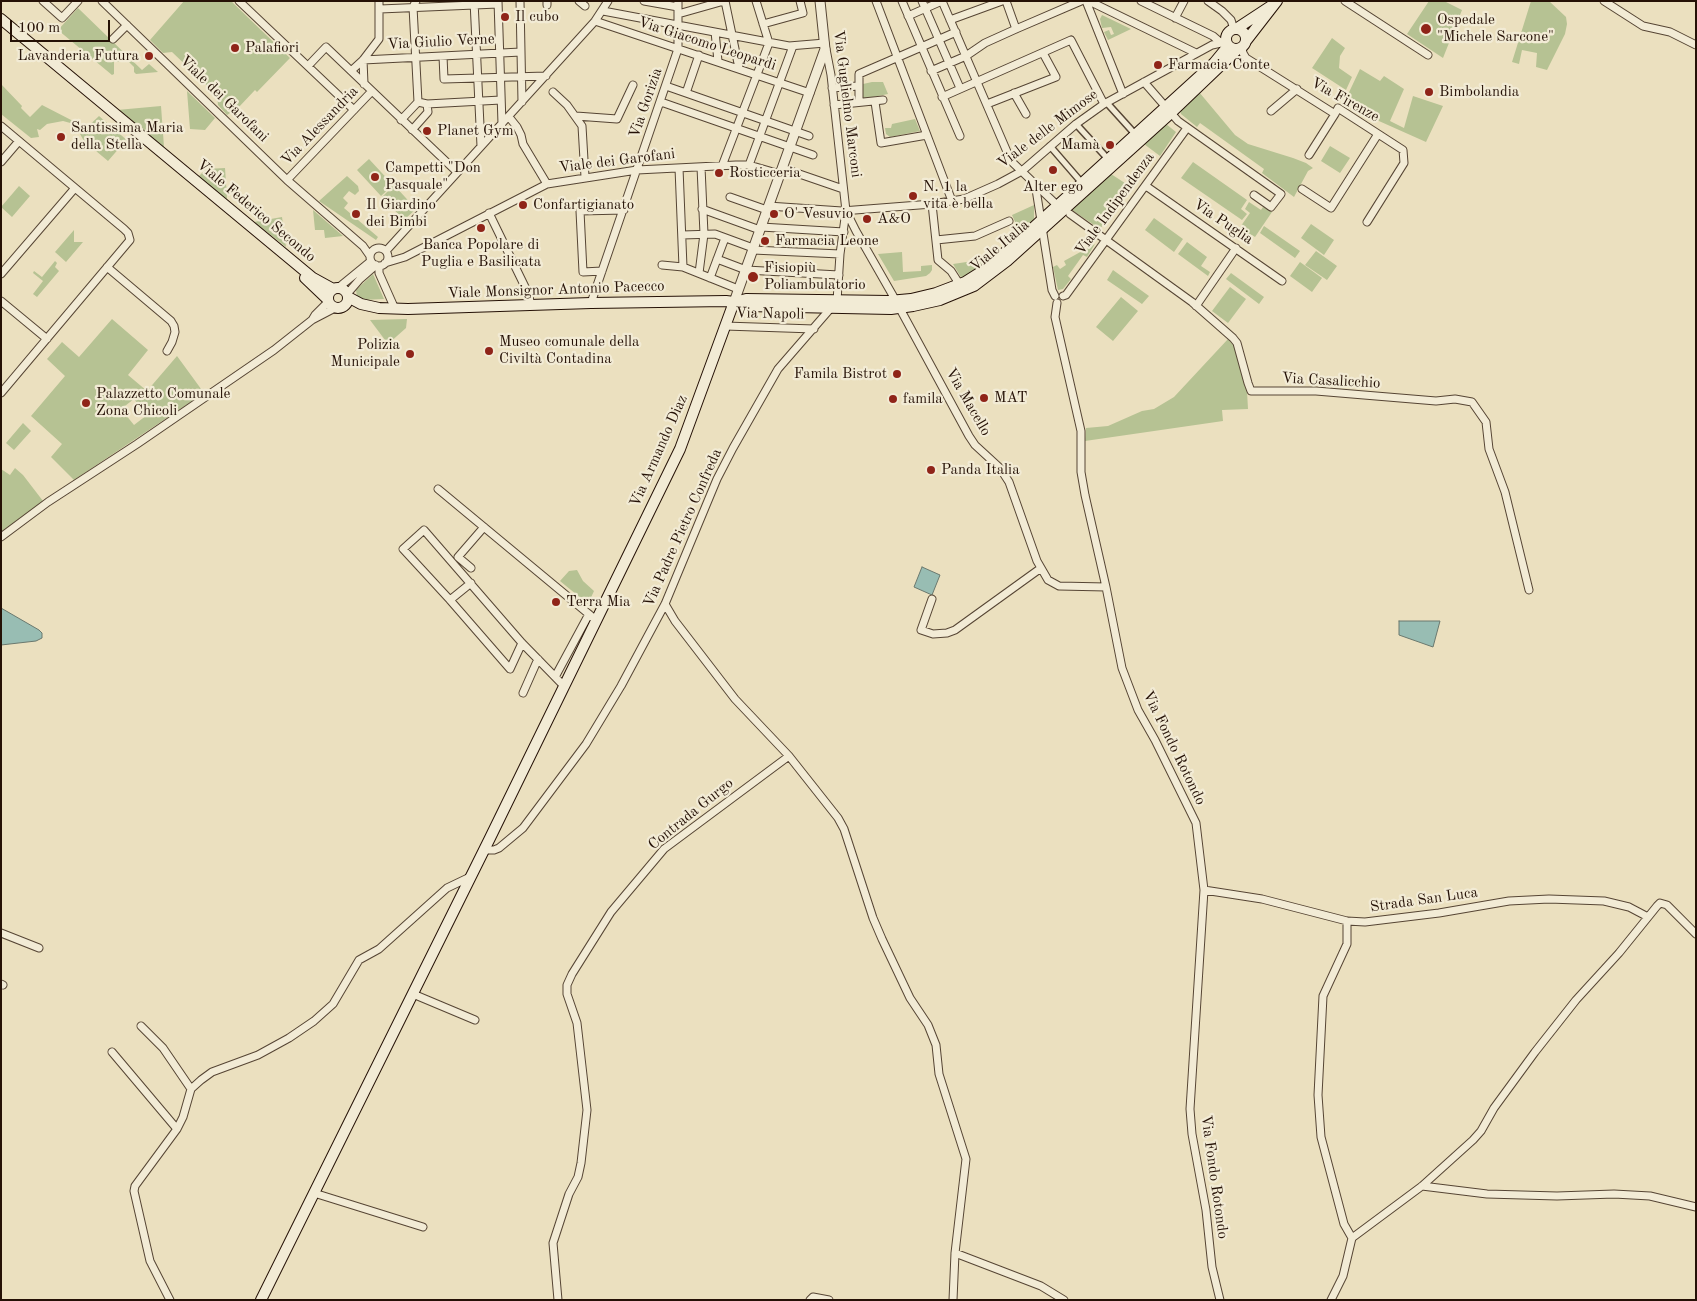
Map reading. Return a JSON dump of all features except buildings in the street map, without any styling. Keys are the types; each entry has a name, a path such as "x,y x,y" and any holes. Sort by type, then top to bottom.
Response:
{"main road":[{"path":"1257,15 1262,1"},
{"path":"1234,45 1227,35 1277,2"},
{"path":"1234,45 1277,2"},
{"name":"Viale Federico Secondo","path":"1,19 313,278 335,288"},
{"name":"Viale Federico Secondo","path":"1,28 309,281 333,304"},
{"path":"1234,45 1244,33 1235,29"},
{"name":"Viale Italia","path":"898,305 960,284 984,270 1063,210 1234,45"},
{"name":"Viale Italia","path":"1063,210 1082,183 1136,134 1168,110"},
{"name":"Viale Italia","path":"734,302 746,306 898,305 940,300 974,286 1007,261 1041,225"},
{"path":"335,288 344,289 348,296 346,304 333,304 328,293 335,288"},
{"name":"Viale Monsignor Antonio Pacecco","path":"348,296 361,304 395,309 591,303 734,302"},
{"name":"Via Armando Diaz","path":"261,1300 564,686 592,618 680,449 734,302"},
{"name":"Viale Monsignor Antonio Pacecco","path":"333,304 363,310 379,308"}],"street":[{"path":"44,1 62,18 78,1"},
{"name":"Viale dei Garofani","path":"102,1 288,180 363,246 376,262 405,257 547,184 585,177 637,170 749,165 781,171 843,189"},
{"path":"239,1 354,110"},
{"path":"520,1 522,102"},
{"path":"386,251 596,21 608,1"},
{"path":"644,1 659,2 678,7 724,1 739,68"},
{"path":"722,166 769,43 756,1"},
{"path":"763,24 803,13 800,1"},
{"name":"Via Guglielmo Marconi","path":"820,1 846,211"},
{"path":"876,1 952,201"},
{"path":"902,1 960,136"},
{"path":"922,1 960,88"},
{"path":"908,16 942,1"},
{"name":"Via Casalicchio","path":"942,1 1012,161 1063,210 1196,306 1237,343 1251,390 1325,392 1436,401 1454,399 1472,402 1486,422 1489,449 1505,492 1529,590"},
{"path":"950,20 1002,1"},
{"path":"1006,1 1016,29"},
{"path":"931,71 966,56 985,44 1016,29 1081,1"},
{"path":"1088,1 1196,53"},
{"path":"1088,1 1123,94"},
{"name":"Via Firenze","path":"1140,1 1234,45 1246,58 1297,88 1335,114 1338,108 1404,150 1404,163 1367,222"},
{"path":"1175,18 1184,1"},
{"path":"1208,1 1231,20 1235,29"},
{"path":"1345,1 1428,55"},
{"path":"1604,1 1643,26 1670,32 1696,45"},
{"path":"351,71 363,60 380,35 379,5 498,2 502,124"},
{"path":"474,3 481,146"},
{"path":"402,120 418,102 414,4"},
{"name":"Via Gorizia","path":"591,303 678,49 678,7"},
{"path":"603,11 769,43 793,46 825,46"},
{"name":"Via Giacomo Leopardi","path":"596,21 810,93"},
{"path":"113,39 127,25"},
{"path":"715,32 718,61"},
{"path":"860,101 859,74 956,32"},
{"path":"942,97 1071,40 1105,104 1136,134"},
{"name":"Viale delle Mimose","path":"730,197 768,208 846,211 932,204 964,199 1022,171 1076,124 1105,104 1212,45 1234,45"},
{"path":"749,165 793,46"},
{"name":"Via Armando Diaz","path":"734,302 810,93 825,46"},
{"path":"308,66 326,47 457,172"},
{"name":"Via Giulio Verne","path":"363,60 520,52"},
{"path":"987,104 1056,77 1043,53"},
{"path":"686,93 699,55"},
{"path":"443,56 444,79 546,76"},
{"path":"363,60 364,84"},
{"path":"1144,82 1168,110 1187,128 1281,194 1271,207 1254,195"},
{"path":"576,116 617,119 633,84"},
{"path":"666,86 809,136"},
{"path":"832,88 858,86"},
{"path":"1271,111 1297,88"},
{"name":"Via Alessandria","path":"288,180 372,91"},
{"path":"553,92 567,105 582,126 585,177"},
{"path":"1014,93 1026,114"},
{"path":"418,102 427,104 501,100"},
{"path":"834,105 883,100"},
{"path":"661,102 813,155"},
{"path":"874,102 880,143 927,135"},
{"path":"412,130 428,112 427,104"},
{"path":"1309,155 1335,114"},
{"path":"509,117 517,127 523,144 547,184"},
{"path":"1076,124 1108,159"},
{"path":"1,126 124,229 129,236 128,243 1,394"},
{"name":"Viale Indipendenza","path":"1056,299 1063,302 1064,296 1187,128"},
{"path":"1302,189 1331,208 1378,134"},
{"path":"1,162 19,141"},
{"path":"1050,146 1082,183"},
{"path":"699,273 704,234 701,167"},
{"path":"679,168 683,267"},
{"name":"Via Fondo Rotondo","path":"1035,182 1052,290 1056,299 1056,317 1081,431 1081,472 1085,495 1122,668 1138,710 1196,822 1204,890 1190,1109 1192,1134 1206,1210 1212,1268 1220,1300"},
{"name":"Via Puglia","path":"1146,186 1282,281"},
{"path":"1,274 75,188"},
{"path":"932,204 938,260 952,271 960,284"},
{"path":"702,208 760,228 844,232"},
{"path":"602,271 583,272 580,211 624,210"},
{"path":"834,305 846,211"},
{"name":"Via Macello","path":"846,211 969,436 975,445 1000,468 1009,482 1041,568 1048,580 1056,585 1106,587"},
{"path":"489,213 528,293 531,306"},
{"path":"936,240 975,236 1009,221"},
{"path":"682,235 715,234 753,249 840,254"},
{"path":"710,278 726,238"},
{"path":"386,251 377,248 372,251 379,273 395,309"},
{"path":"1196,306 1236,248"},
{"path":"335,288 388,256 386,251"},
{"path":"717,259 746,270 838,275"},
{"path":"348,296 360,279 376,262"},
{"path":"662,265 683,267 738,289"},
{"path":"107,267 171,321 175,332 167,351"},
{"path":"1,301 47,339"},
{"path":"2,534 274,350 333,304"},
{"name":"Via Padre Pietro Confreda","path":"484,850 494,850 507,843 530,820 586,744 621,686 665,604 717,479 733,448 778,369 834,305"},
{"name":"Via Napoli","path":"725,326 814,329"},
{"path":"438,489 592,618 555,676"},
{"path":"471,568 458,557 484,527"},
{"path":"522,643 510,669 403,549 424,530 522,643 564,686"},
{"path":"932,599 921,630 933,634 947,633 955,630 1041,568"},
{"path":"450,600 471,583"},
{"path":"665,604 675,621 735,699 789,756 838,818 844,829 873,918 910,998 928,1026 936,1045 939,1074 966,1160 955,1253 953,1300"},
{"path":"523,693 538,659"},
{"name":"Contrada Gurgo","path":"558,1300 553,1243 569,1194 578,1177 587,1110 577,1023 567,994 567,985 611,912 664,849 789,756"},
{"path":"489,840 507,843"},
{"path":"170,1300 150,1261 134,1191 135,1186 177,1129 183,1117 191,1089 212,1072 258,1055 289,1038 314,1021 333,1004 359,960 379,949 447,888 470,877"},
{"name":"Strada San Luca","path":"1204,890 1262,898 1347,921 1365,922 1439,913 1509,901 1549,899 1604,901 1629,907 1648,917"},
{"path":"1331,1300 1343,1276 1352,1238 1422,1186 1481,1131 1494,1108 1535,1052 1576,1000 1660,903 1664,904 1696,934"},
{"path":"1347,921 1347,944 1323,996 1318,1094 1321,1137 1344,1224 1352,1238"},
{"path":"1,933 39,948"},
{"path":"413,994 475,1020"},
{"path":"141,1026 163,1048 191,1089"},
{"path":"112,1052 177,1129"},
{"path":"1422,1186 1487,1194 1558,1196 1614,1194 1650,1196 1696,1207"},
{"path":"314,1193 423,1228"},
{"path":"955,1253 1041,1286 1064,1300"},
{"path":"810,1300 813,1297 829,1300"}],"green space":[{"path":"184,1 231,1 290,58 257,92 255,90 238,108 227,115 218,105 217,95 172,52 163,53 150,40"},
{"path":"1429,1 1444,1 1462,10 1443,58 1407,34"},
{"path":"1531,1 1549,1 1566,17 1565,34 1547,70 1536,67 1537,53 1522,50 1519,64 1512,62"},
{"path":"78,8 142,70 149,64 158,72 136,74 134,67 128,61 114,62 114,74 112,75 58,30"},
{"path":"1102,15 1131,29 1108,40 1104,32 1109,30 1111,35 1114,34 1111,27 1102,28 1100,19"},
{"path":"1332,38 1345,48 1340,56 1339,68 1352,77 1346,90 1312,68"},
{"path":"1360,69 1380,81 1384,76 1404,89 1390,121 1404,128 1413,96 1443,106 1426,142 1343,105"},
{"path":"883,82 888,94 863,99 863,84"},
{"path":"1,84 30,117 42,105 75,122 74,124 63,121 47,124 40,130 37,129 39,137 31,138 1,114"},
{"path":"187,91 215,118 205,130 190,129"},
{"path":"1199,92 1235,135 1248,144 1293,158 1313,168 1308,171 1294,197 1262,173 1264,169 1200,123 1197,127 1181,114 1180,109"},
{"path":"161,106 164,147 117,110"},
{"path":"99,116 129,142 124,147 121,146 108,161 84,141 80,134"},
{"path":"915,119 920,131 890,137 886,134 885,128 891,128 892,124"},
{"path":"1166,124 1176,132 1160,156 1144,144"},
{"path":"1330,146 1350,158 1340,173 1321,161"},
{"name":"Campetti \"Don Pasquale\"","path":"369,159 393,185 381,196 357,170"},
{"path":"1193,162 1247,200 1241,209 1247,214 1242,220 1181,178"},
{"path":"225,168 226,200 198,177 206,169"},
{"path":"1111,174 1131,187 1100,229 1072,210"},
{"path":"347,176 358,186 359,191 355,195 349,191 343,198 348,203 344,208 378,237 376,240 319,201"},
{"name":"Campetti \"Don Pasquale\"","path":"394,185 416,209 404,220 382,197"},
{"path":"19,186 30,196 12,217 1,207"},
{"path":"1249,202 1261,210 1263,207 1272,212 1255,237 1252,235 1248,241 1236,233 1250,213 1245,209"},
{"path":"1034,205 1034,219 1020,233 1012,215"},
{"path":"313,210 343,236 325,238 324,230 315,230"},
{"path":"282,217 286,247 254,222"},
{"path":"1154,218 1183,239 1174,252 1145,230"},
{"path":"1311,224 1334,240 1324,255 1301,238"},
{"path":"1264,226 1300,251 1295,258 1260,233"},
{"path":"74,230 74,242 83,242 66,262 55,252"},
{"path":"1187,242 1207,257 1201,266 1210,272 1208,276 1178,254"},
{"path":"1095,244 1087,257 1083,255 1068,276 1071,279 1063,289 1058,290 1053,267 1057,265 1060,269 1066,265 1064,261"},
{"path":"1316,251 1337,266 1327,280 1305,265"},
{"path":"902,252 903,272 921,271 921,266 932,265 930,273 926,276 894,281 878,254"},
{"path":"980,260 984,264 962,279 953,264"},
{"path":"55,261 57,263 55,267 59,271 37,297 33,294 43,281 33,273 34,271 42,277"},
{"path":"1300,262 1322,278 1312,292 1290,276"},
{"path":"1113,270 1149,296 1142,304 1107,280"},
{"path":"1231,273 1264,297 1259,304 1226,279"},
{"path":"373,274 384,299 362,300 357,297 356,290"},
{"path":"1230,287 1246,299 1228,323 1212,311"},
{"path":"1121,297 1138,311 1113,341 1096,327"},
{"path":"112,319 148,350 128,375 147,391 177,356 204,393 74,480 51,457 62,444 31,416 65,376 47,359 62,342 79,357","holes":["134,399 147,415 134,425 121,409"]},
{"path":"407,319 406,328 388,344 370,320"},
{"path":"1228,339 1241,354 1251,391 1247,391 1248,409 1222,410 1223,421 1085,441 1086,428 1108,426 1142,411 1154,409 1174,397"},
{"path":"23,423 31,431 14,450 6,443"},
{"path":"15,468 23,475 43,501 5,534 1,530 1,469 10,475"},
{"path":"577,570 583,581 594,591 588,604 560,581 569,571"}],"water":[{"path":"922,567 940,575 932,595 914,587"},
{"path":"1,608 39,630 42,633 42,638 36,641 1,645"},
{"path":"1399,621 1440,621 1433,647 1399,635"}],"place":[{"name":"Il cubo","path":"505,17"},
{"name":"Ospedale \"Michele Sarcone\"","path":"1426,29"},
{"name":"Palafiori","path":"235,48"},
{"name":"Lavanderia Futura","path":"149,56"},
{"name":"Farmacia Conte","path":"1158,65"},
{"name":"Bimbolandia","path":"1429,92"},
{"name":"Planet Gym","path":"427,131"},
{"name":"Santissima Maria della Stella","path":"61,137"},
{"name":"Mamà","path":"1110,145"},
{"name":"Alter ego","path":"1053,170"},
{"name":"Rosticceria","path":"719,173"},
{"name":"Campetti \"Don Pasquale\"","path":"375,177"},
{"name":"N. 1 la vita è bella","path":"913,196"},
{"name":"Confartigianato","path":"523,205"},
{"name":"Il Giardino dei Bimbi","path":"356,214"},
{"name":"O' Vesuvio","path":"774,214"},
{"name":"A&O","path":"867,219"},
{"name":"Banca Popolare di Puglia e Basilicata","path":"481,228"},
{"name":"Farmacia Leone","path":"765,241"},
{"name":"Fisiopiù Poliambulatorio","path":"753,277"},
{"name":"Museo comunale della Civiltà Contadina","path":"489,351"},
{"name":"Polizia Municipale","path":"410,354"},
{"name":"Famila Bistrot","path":"897,374"},
{"name":"MAT","path":"984,398"},
{"name":"famila","path":"893,399"},
{"name":"Palazzetto Comunale Zona Chicoli","path":"86,403"},
{"name":"Panda Italia","path":"931,470"},
{"name":"Terra Mia","path":"556,602"}]}
